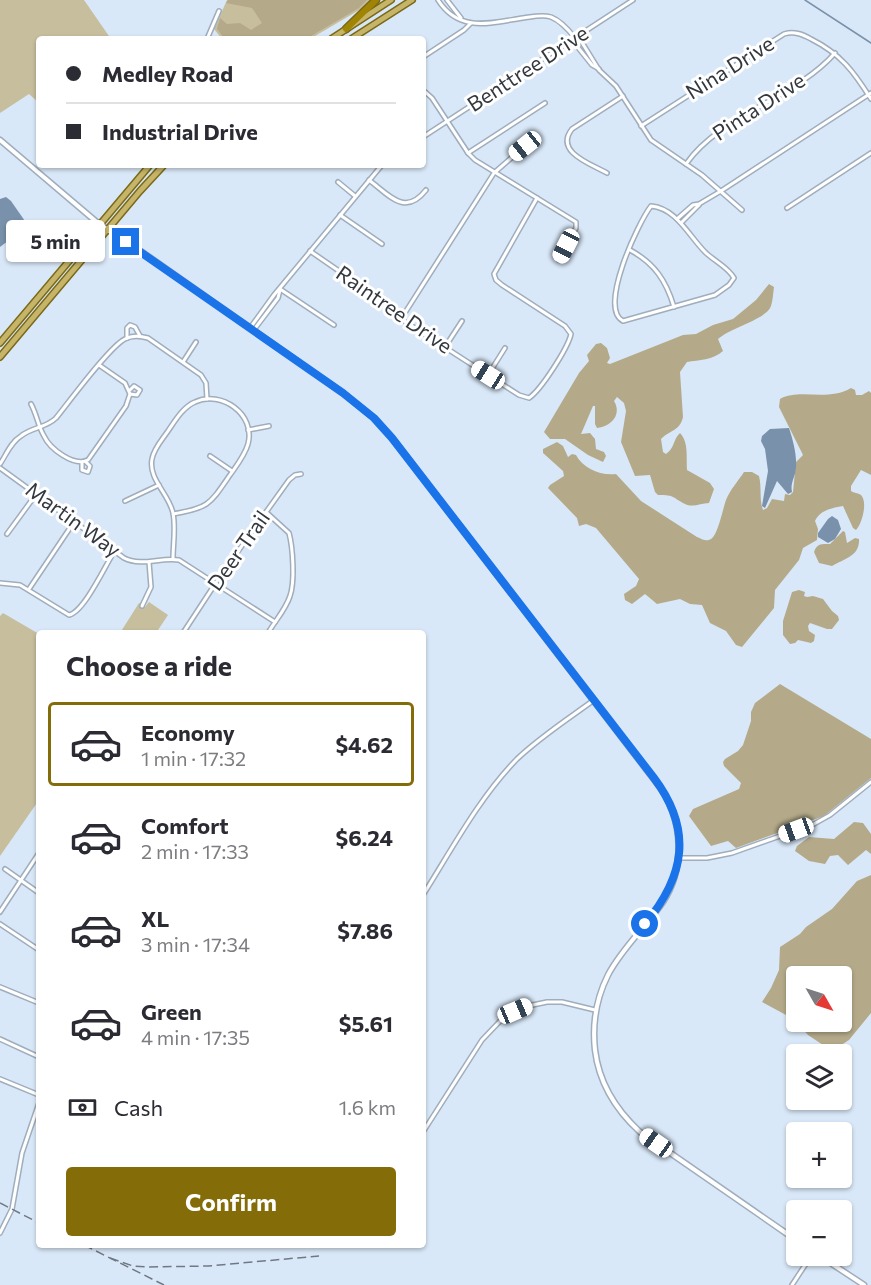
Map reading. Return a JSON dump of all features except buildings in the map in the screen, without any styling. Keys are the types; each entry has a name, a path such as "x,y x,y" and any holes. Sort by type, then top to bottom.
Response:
{"highway":[{"path":"346,29 376,0"}],"main road":[{"path":"336,36 391,0"},
{"path":"356,36 412,0"},
{"path":"0,343 147,168"},
{"path":"0,357 161,168"}],"street":[{"path":"438,0 448,13 471,23 484,24 546,16 561,23 611,80 652,141 686,164 742,210"},
{"path":"447,0 462,20"},
{"name":"Benttree Drive","path":"426,135 633,0"},
{"path":"208,36 219,10"},
{"path":"426,55 471,23"},
{"name":"Nina Drive","path":"641,126 785,34 794,32 804,35 835,53 870,94 871,99"},
{"path":"575,38 592,65 599,69"},
{"name":"Pinta Drive","path":"686,164 704,143 816,71 835,53"},
{"path":"426,93 432,98 468,153 494,173 576,222 576,228 560,260"},
{"path":"677,219 693,205 721,191 870,94"},
{"path":"607,173 574,155 568,148 567,136 572,129 623,96"},
{"path":"468,153 545,102"},
{"path":"0,140 99,224 343,393 380,425 594,700 668,800 677,823 679,842 674,877 667,895 616,962 601,991 595,1010 594,1041 598,1065 605,1087 619,1111 640,1132 786,1233"},
{"path":"400,319 494,173 525,146"},
{"path":"787,208 871,153"},
{"path":"251,329 310,251 379,168"},
{"path":"369,180 394,199 406,204 416,201 426,190"},
{"path":"338,182 355,196"},
{"name":"Raintree Drive","path":"310,251 368,291 400,319 519,395 529,398 540,386 571,338 570,332 565,326 502,285 494,277 494,270 537,198"},
{"path":"681,223 696,210 699,204"},
{"path":"651,206 661,208 677,219 704,251 734,278 729,285 715,295 626,321 618,318 615,288 620,271 635,233 651,206"},
{"path":"340,215 382,244"},
{"path":"630,250 645,258 657,270 667,286 674,307"},
{"path":"280,289 334,325"},
{"path":"445,347 462,321"},
{"path":"127,338 127,328 130,325 135,327 140,336"},
{"path":"0,466 18,438 28,431 41,428 56,418 118,343 127,338 140,336 152,340 183,362 204,379 207,399"},
{"path":"183,362 196,342"},
{"path":"488,375 505,348"},
{"path":"31,404 45,439 51,446 71,460 84,462 93,455 126,406 130,393 125,383 99,365"},
{"path":"173,514 205,506 214,499 247,447 248,430 241,416 231,404 207,399 193,402 181,413 154,452 151,466 173,514 172,559 188,565 275,622"},
{"path":"248,430 269,426"},
{"path":"210,456 232,471"},
{"name":"Martin Way","path":"0,466 74,522 133,561 172,559"},
{"name":"Deer Trail","path":"185,630 266,512 290,480 295,475 301,474"},
{"path":"125,501 159,485"},
{"path":"7,534 37,493"},
{"path":"266,512 287,530 291,541 292,590 288,601 270,630"},
{"path":"29,589 74,522"},
{"path":"0,583 16,583 29,589 69,615 75,613 115,551"},
{"path":"142,606 151,587 149,561"},
{"path":"426,890 492,789 508,770 541,739 594,700"},
{"path":"678,858 707,858 732,854 796,830 830,815 871,782"},
{"path":"0,912 36,858"},
{"path":"5,869 36,891"},
{"path":"0,924 36,948"},
{"path":"0,987 36,1002"},
{"path":"426,1127 482,1040 503,1018 528,1005 546,1002 562,1002 595,1010"},
{"path":"0,1039 36,1056"},
{"path":"0,1079 36,1094"},
{"path":"0,1233 12,1209 22,1153 36,1112"},
{"path":"792,1285 804,1266"},
{"path":"835,1266 864,1285"}],"shaded area":[{"path":"0,0 84,0 109,36 36,36 36,100 29,94 0,113"},
{"path":"227,0 370,0 361,9 315,36 220,36 214,29"},
{"path":"228,0 367,0 359,8 311,36 223,36 217,29 220,18 227,24 240,23 251,30 262,23 252,8 226,3"},
{"path":"769,284 774,287 772,304 768,311 718,339 723,351 719,354 687,362 680,372 682,422 661,439 663,452 666,454 680,433 683,437 686,445 687,470 710,483 714,489 709,503 688,505 671,496 658,495 650,475 635,476 621,442 626,411 624,403 617,397 614,401 617,410 614,419 607,425 597,428 595,406 593,406 581,434 590,433 595,439 596,449 604,452 606,456 603,462 565,439 550,439 544,432 579,373 589,361 587,355 596,344 601,343 607,348 610,358 607,363 610,364 683,335 696,334 713,325 733,319 756,300"},
{"path":"851,388 855,390 856,395 869,391 871,393 871,475 861,470 851,486 851,491 863,498 864,508 860,523 856,530 853,528 843,506 820,514 815,521 818,529 817,540 803,548 799,560 775,590 774,608 742,647 736,645 726,631 710,623 702,605 690,604 680,599 657,604 645,594 632,604 625,600 624,594 636,586 639,579 596,528 586,524 579,526 577,518 548,488 564,476 563,471 543,453 543,449 557,442 563,446 568,457 572,454 576,455 583,464 593,470 604,474 616,474 641,501 697,537 709,540 714,537 728,496 744,472 752,472 759,476 763,510 767,508 772,499 784,501 785,494 790,495 793,492 796,462 803,455 779,407 780,399 796,395 833,394"},
{"path":"843,531 847,543 855,538 859,539 859,545 854,553 832,566 819,563 814,552 817,547 830,544"},
{"path":"799,590 805,592 804,596 823,599 839,620 832,629 810,623 809,631 815,635 814,641 811,643 798,640 790,644 783,635 783,621 792,592"},
{"path":"149,602 168,615 158,630 122,630 139,603 145,607"},
{"path":"3,613 36,632 36,804 0,856 0,616"},
{"path":"780,684 871,739 871,778 824,816 736,848 728,841 711,846 689,816 693,809 739,789 741,783 724,766 723,762 743,745 755,703"},
{"path":"854,822 863,823 871,834 871,854 866,850 848,865 838,855 830,856 825,864 809,861 795,851 797,846 809,837 834,839"},
{"path":"871,875 871,1013 849,1040 843,1044 822,1044 805,1032 852,1032 852,966 786,966 786,1015 762,1002 779,970 780,947 832,909 857,881"}],"water":[{"path":"6,197 27,224 0,247 0,199"},
{"path":"789,428 796,463 792,492 788,494 777,481 765,508 762,506 768,471 765,449 761,441 762,436 770,429"},
{"path":"832,516 838,520 841,529 835,539 828,543 818,537 818,533"}],"waterway":[{"path":"805,0 871,43"}],"railway":[{"path":"0,1203 36,1221"},
{"path":"90,1248 164,1285"},
{"path":"110,1258 133,1266 147,1267 208,1266 319,1256"}],"route":[{"path":"126,242 343,393 374,418 392,438 654,778 674,814 679,849 672,885 662,903 645,924"}]}
